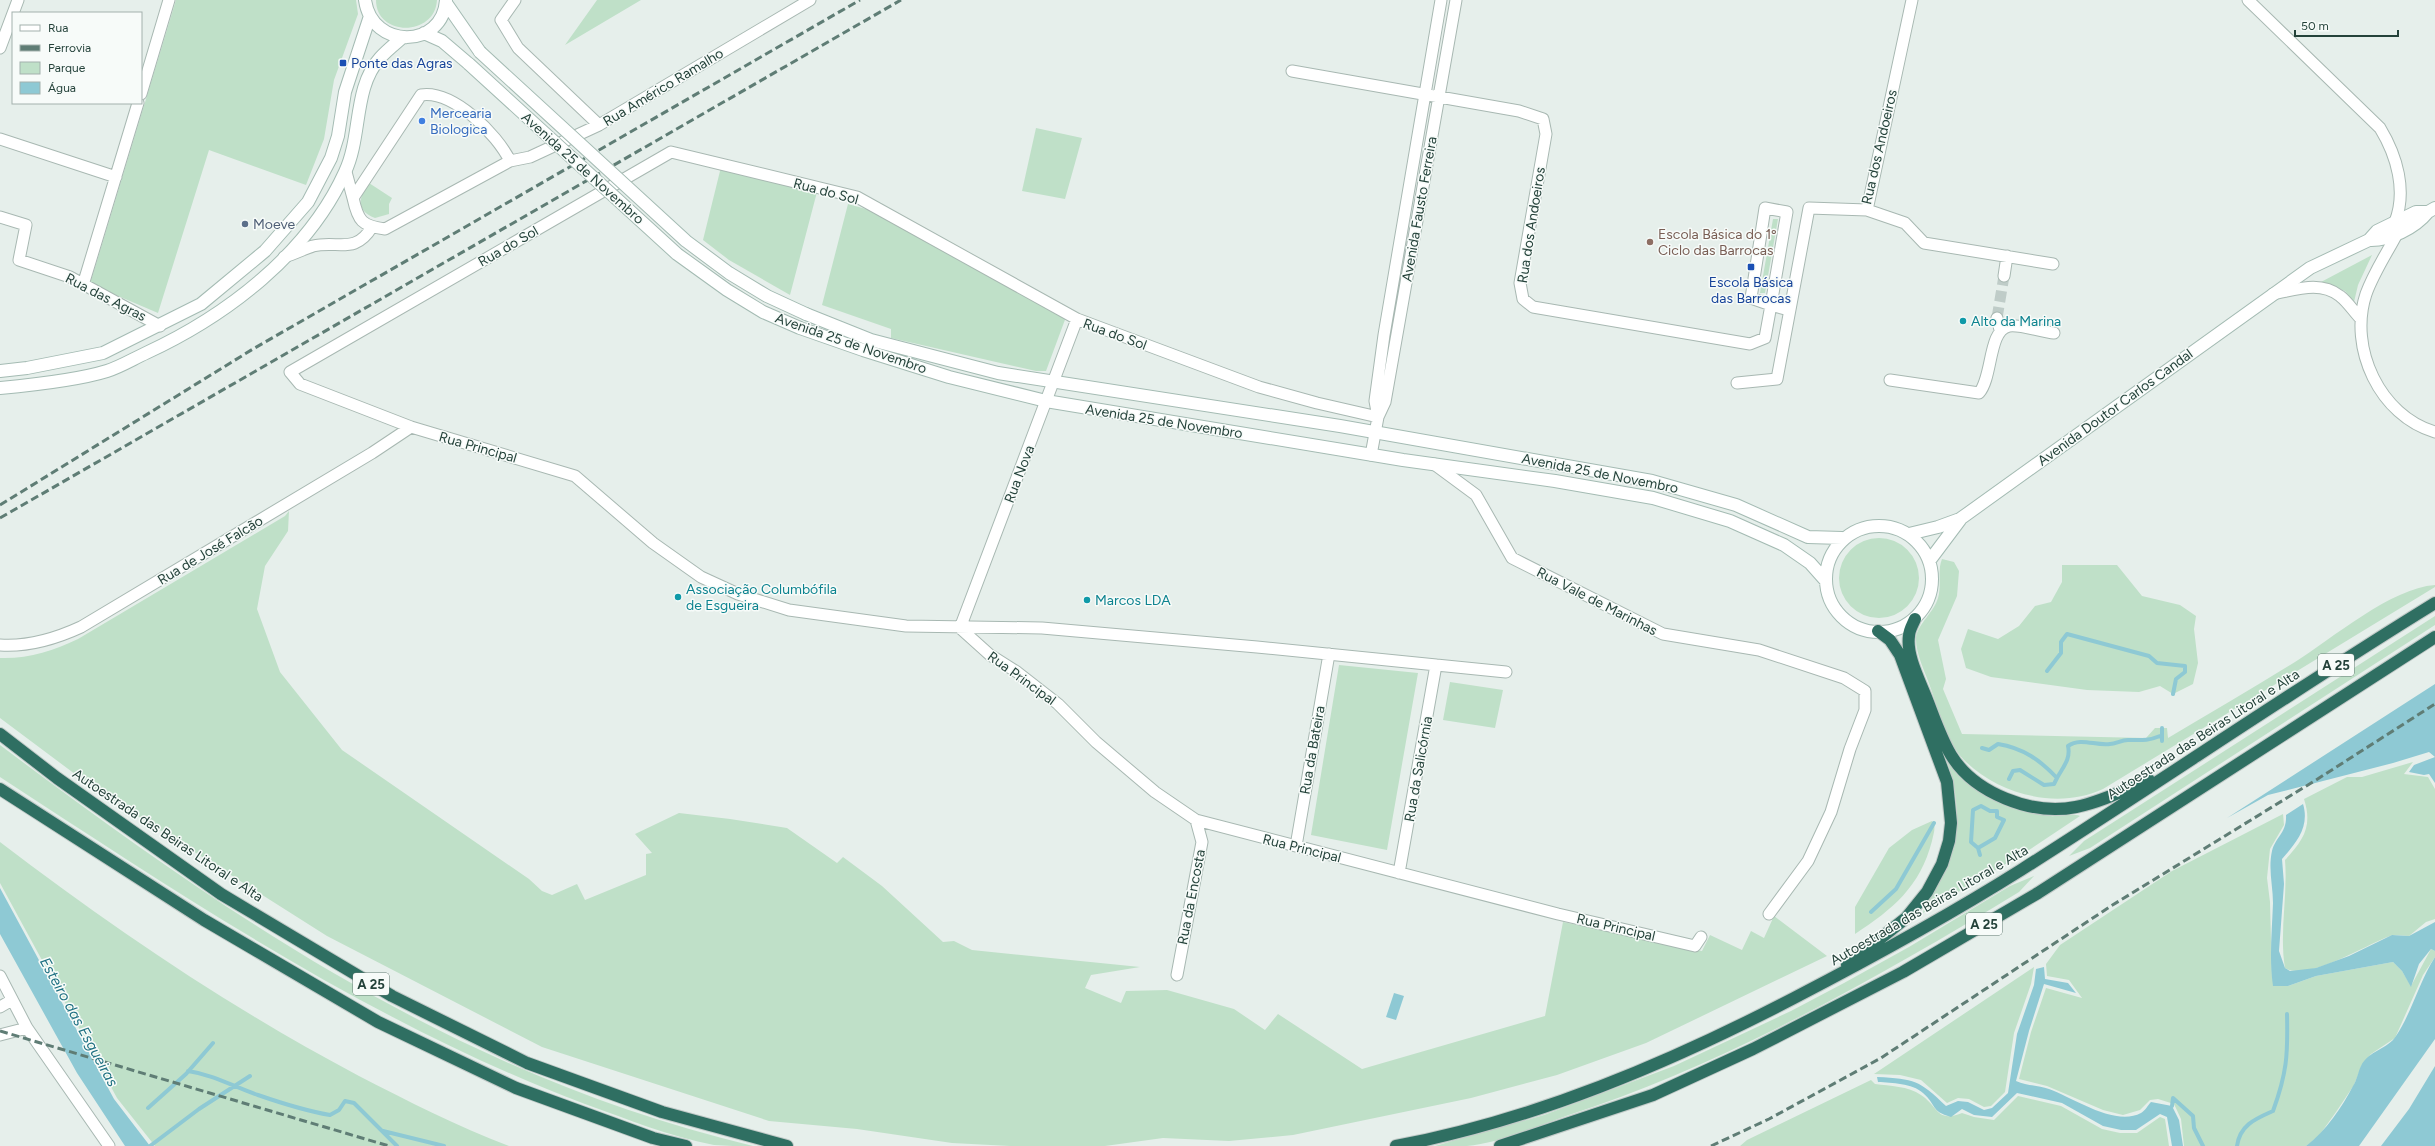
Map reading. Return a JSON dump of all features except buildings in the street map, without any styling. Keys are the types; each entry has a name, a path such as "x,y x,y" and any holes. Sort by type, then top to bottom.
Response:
{"highway":[{"name":"Autoestrada das Beiras Litoral e Alta","path":"1396,1146 1424,1141 1533,1110 1642,1070 1737,1027 1833,978 1890,948 2020,870 2435,603"},
{"path":"1915,619 1909,635 1909,650 1938,727 1951,755 1965,772 1984,787 2005,798 2028,805 2052,809 2074,808 2095,802 2176,769"},
{"path":"1833,978 1906,918 1927,892 1942,864 1949,842 1952,823 1947,782 1900,655 1890,640 1878,631"},
{"name":"A 25","path":"1500,1146 1653,1095 1753,1049 1903,972 2038,893 2435,637"},
{"name":"Autoestrada das Beiras Litoral e Alta","path":"0,734 57,778 221,894 392,996 527,1064 662,1112 787,1146"},
{"name":"A 25","path":"0,789 204,920 378,1022 516,1088 653,1138 686,1146"}],"street":[{"path":"14,12 18,0"},
{"path":"142,91 169,0"},
{"path":"365,0 374,23 387,33 403,37 424,33 439,20 446,1"},
{"path":"515,0 501,20 518,48 599,125"},
{"name":"Avenida Fausto Ferreira","path":"1378,416 1375,401 1377,386 1424,94 1441,0"},
{"name":"Avenida Fausto Ferreira","path":"1375,432 1378,416 1385,402 1456,0"},
{"name":"Rua dos Andoeiros","path":"1738,383 1777,379 1809,208 1867,210 1912,0"},
{"path":"2248,0 2380,128 2393,154 2399,177 2401,207 2396,227 2366,295 2361,320 2362,347 2373,380 2396,409 2427,430 2435,432"},
{"name":"Avenida 25 de Novembro","path":"446,1 480,52 686,241 755,288 806,314 871,340 998,373 1052,383 1375,432 1652,481 1736,505 1808,537 1842,538"},
{"name":"Rua Américo Ramalho","path":"372,227 385,229 510,161 530,158 599,125 803,2"},
{"path":"0,48 12,16"},
{"path":"0,371 27,368 103,353 160,326 201,304 265,251 308,202 331,158 338,136 346,92 370,16"},
{"name":"Avenida 25 de Novembro","path":"424,33 442,41 469,64 677,254 726,290 763,312 800,328 863,350 949,377 1046,402 1371,455 1555,481 1660,500 1730,521 1784,545 1810,563 1826,581"},
{"path":"0,388 27,385 108,371 156,348 229,307 284,258 329,203 346,172 354,148 365,88 380,58 403,37"},
{"path":"1292,71 1439,97"},
{"path":"353,198 421,95 432,93 449,99 494,135 510,161"},
{"name":"Rua dos Andoeiros","path":"1439,97 1519,111 1543,119 1546,134 1520,283 1523,299 1533,307 1750,344 1765,338 1771,305 1787,212 1765,208 1751,298 1771,305 1790,310"},
{"path":"83,285 138,104"},
{"path":"0,139 116,177"},
{"name":"Rua do Sol","path":"290,372 671,152 857,197 1077,319 1259,387 1317,403 1378,416"},
{"path":"284,258 315,246 352,245 367,236 372,227 363,223 356,214 346,172"},
{"path":"1867,210 1905,223 1924,243 2053,264"},
{"name":"Avenida Doutor Carlos Candal","path":"1909,534 1938,527 1960,519 2270,295 2310,268 2369,240 2377,231 2396,227 2416,212 2431,210"},
{"name":"Rua das Agras","path":"0,217 26,225 19,260 70,277 160,326"},
{"path":"2004,276 2007,256"},
{"name":"Avenida Doutor Carlos Candal","path":"2270,295 2314,286 2327,288 2340,296 2361,320"},
{"path":"1997,318 2000,330"},
{"name":"Rua Nova","path":"960,628 1077,319"},
{"path":"1890,380 1979,393 1985,386 1995,339 2000,330 2009,326 2054,333"},
{"name":"Rua Principal","path":"290,372 300,384 411,428 576,476 653,544 675,560 711,581 744,596 789,610 906,626 960,628 1042,628 1506,672"},
{"name":"Rua de José Falcão","path":"0,646 22,646 62,636 81,626 372,453 411,428"},
{"path":"1371,455 1375,432"},
{"name":"Rua Vale de Marinhas","path":"1434,464 1476,494 1512,558 1663,634 1759,650 1844,678 1865,691 1865,710 1850,748 1831,812 1808,861 1769,914"},
{"name":"Avenida Doutor Carlos Candal","path":"1930,560 1960,519"},
{"path":"1880,525 1895,528 1909,534 1922,545 1930,560 1933,578 1930,596 1921,612 1915,619 1897,629 1869,631 1854,626 1841,616 1832,603 1826,581 1826,572 1831,556 1842,538 1866,527 1880,525"},
{"name":"Rua Principal","path":"960,628 990,655 1017,672 1058,704 1096,742 1154,792 1196,820 1399,873 1695,946 1701,937"},
{"name":"Rua da Bateira","path":"1296,846 1328,654"},
{"name":"Rua da Salicórnia","path":"1399,873 1436,665"},
{"name":"Rua da Encosta","path":"1177,975 1202,842 1196,820"},
{"path":"0,976 27,1028 109,1146"},
{"path":"0,1007 12,1000"},
{"path":"0,1035 27,1028"}],"green space":[{"path":"176,0 356,0 358,14 334,80 324,139 306,185 209,150 158,313 90,284"},
{"path":"376,0 437,0 434,12 427,21 417,26 406,28 395,26 385,21 379,12"},
{"path":"597,0 641,0 565,45"},
{"path":"1036,128 1082,138 1065,199 1022,191"},
{"path":"721,167 817,192 790,295 729,260 703,240"},
{"path":"369,183 392,198 389,204 389,214 375,218 364,211 361,198"},
{"path":"848,204 880,213 1066,317 1046,371 1036,371 891,338 891,329 822,305"},
{"path":"1773,219 1778,219 1765,293 1760,293"},
{"path":"2372,255 2358,285 2354,302 2345,291 2321,282"},
{"path":"289,511 288,531 265,566 257,609 280,672 342,750 529,879 542,891 552,895 577,884 585,900 646,875 646,854 652,853 635,834 679,813 787,828 837,863 843,857 882,886 943,942 954,941 972,950 1140,967 1091,975 1085,988 1121,1003 1126,991 1167,990 1234,1009 1265,1030 1278,1014 1362,1069 1545,1016 1563,922 1702,951 1710,935 1742,950 1751,931 1764,938 1774,916 1827,956 1646,1043 1557,1075 1471,1098 1293,1135 1229,1141 1163,1138 1105,1146 1010,1146 952,1143 857,1129 769,1121 542,1047 327,936 95,789 0,718 0,658 30,656 78,639 285,516"},
{"path":"1879,538 1894,541 1907,550 1916,563 1919,578 1916,593 1907,606 1894,615 1879,618 1864,615 1851,606 1842,593 1839,578 1842,563 1851,550 1864,541"},
{"path":"1942,559 1954,562 1959,571 1957,596 1938,640 1946,679 1943,689 1962,734 2146,738 2155,728 2167,728 2168,738 2295,662 2381,604 2418,588 2435,585 2435,587 2103,789 2086,795 2067,798 2048,798 2030,796 2011,790 1994,782 1978,772 1964,760 1948,736 1921,663 1916,643 1917,632 1938,598"},
{"path":"2062,565 2117,565 2142,596 2180,605 2196,616 2194,629 2198,663 2193,684 2173,694 2160,686 2139,692 2087,690 1991,677 1966,668 1961,649 1968,629 1998,639 2019,626 2035,606 2051,602 2062,582"},
{"path":"2435,616 2435,625 2090,848 2069,856 2084,841"},
{"path":"1339,665 1418,673 1387,850 1311,835"},
{"path":"1450,682 1503,690 1495,728 1443,720"},
{"path":"0,745 88,810 176,872 265,931 356,986 449,1035 546,1079 647,1116 753,1146 714,1145 698,1142 649,1127 585,1104 507,1072 431,1037 357,998 284,957 212,913 0,777"},
{"path":"1946,759 1956,772 1967,782 1992,799 2005,805 2019,810 2049,816 2080,816 2029,850 1923,913 1947,866 1955,836 1955,790"},
{"path":"2413,762 2404,774 2428,777 2435,789 2435,919 2426,922 2409,936 2392,935 2322,966 2308,970 2295,971 2285,968 2283,954 2283,928 2286,874 2285,860 2297,846 2305,832 2307,825 2307,809 2304,799 2347,777 2362,777"},
{"path":"2283,814 2284,825 2270,849 2267,878 2270,902 2272,979 2288,986 2316,976 2393,962 2402,971 2411,986 2431,949 2435,951 2435,957 2423,975 2395,1038 2371,1054 2362,1065 2354,1085 2318,1137 2306,1146 2184,1146 2181,1119 2174,1104 2158,1099 2150,1100 2140,1110 2123,1115 2103,1110 2047,1086 2019,1079 2031,1032 2046,988 2082,998 2069,980 2047,976 2046,964 2060,945 2172,871"},
{"path":"1932,821 1934,833 1927,857 1912,884 1893,906 1855,934 1855,907 1889,848 1912,830"},
{"path":"0,842 130,937 265,1023 396,1095 452,1122 509,1146 155,1146 117,1098 0,883"},
{"path":"2034,876 2019,892 1910,956 1799,1017 1742,1045 1626,1095 1504,1138 1478,1145 1435,1146 1544,1115 1674,1066 1791,1011 1909,947 2010,886"},
{"path":"2034,967 2031,984 2014,1033 2005,1092 1991,1106 1984,1107 1969,1099 1958,1098 1947,1103 1921,1080 1900,1075 1874,1074"},
{"path":"1871,1080 1875,1084 1899,1087 1916,1092 1927,1100 1938,1112 1947,1116 1954,1116 1962,1113 1974,1117 1994,1120 2018,1096 2061,1106 2102,1129 2120,1133 2137,1133 2160,1117 2165,1119 2169,1146 1740,1146 1747,1140"}],"water":[{"path":"2435,684 2435,757 2429,752 2393,763 2268,795 2227,818"},
{"path":"2435,757 2435,783 2429,774 2424,775 2409,772 2414,765"},
{"path":"2303,804 2305,820 2303,827 2297,841 2282,859 2284,884 2279,951 2285,968 2290,971 2316,968 2349,956 2392,935 2409,936 2435,922 2435,951 2431,949 2419,964 2411,987 2402,971 2393,962 2316,976 2288,986 2273,986 2271,955 2273,903 2271,871 2272,851 2285,826 2286,815"},
{"name":"Esteiro das Esgueiras","path":"0,888 114,1099 150,1146 125,1146 77,1073 0,934"},
{"path":"2435,957 2435,1039 2359,1146 2306,1146 2327,1126 2339,1110 2354,1084 2364,1061 2373,1053 2388,1044 2396,1036 2407,1017 2424,977"},
{"path":"2044,967 2045,979 2068,983 2076,993 2044,984 2029,1031 2016,1081 2049,1089 2095,1110 2119,1116 2131,1116 2141,1113 2151,1102 2172,1106 2179,1120 2183,1146 2172,1146 2167,1117 2160,1114 2136,1130 2121,1130 2103,1126 2062,1103 2017,1093 1992,1117 1974,1115 1962,1109 1951,1117 1944,1115 1937,1110 1923,1093 1913,1087 1902,1084 1878,1082 1877,1077 1908,1080 1916,1082 1922,1086 1946,1106 1958,1101 1968,1102 1984,1110 1992,1108 2008,1093 2017,1034 2034,985 2036,969"},
{"path":"1394,993 1404,996 1396,1020 1386,1017"},
{"path":"2435,1066 2435,1146 2381,1146 2409,1109"}],"waterway":[{"path":"2047,671 2061,653 2061,642 2067,634 2149,656 2157,663 2185,666 2185,672 2176,679 2173,694"},
{"path":"2162,728 2162,741"},
{"path":"1982,748 1989,750 1998,744 2015,748 2037,760 2057,778 2067,759 2069,751 2068,746 2073,743 2083,742 2112,744 2125,740 2141,740 2160,736"},
{"path":"2009,779 2013,771 2020,770 2044,785 2054,784 2057,778"},
{"path":"1978,848 1995,838 2004,820 1997,817 1997,811 1990,811 1981,806 1973,810 1971,842 1978,848 1980,855"},
{"path":"1871,912 1896,889 1934,823"},
{"path":"2237,1146 2241,1133 2245,1128 2254,1120 2273,1111 2278,1098 2286,1063 2287,1014"},
{"path":"148,1108 186,1074 213,1043"},
{"path":"188,1071 216,1078 249,1092 276,1101 330,1115 339,1110 345,1101 354,1103 397,1146"},
{"path":"150,1146 199,1109 250,1076"},
{"path":"2172,1106 2173,1098 2193,1116 2194,1128 2203,1146"},
{"path":"383,1131 444,1146"}],"tunnel":[{"path":"1997,318 2004,276"}],"railway":[{"path":"0,505 253,349 860,0"},
{"path":"0,518 901,0"},
{"path":"1711,1146 1769,1119 1881,1058 2111,906 2316,780 2435,704"},
{"path":"0,1031 389,1146"}],"place":[{"name":"Ponte das Agras","path":"343,63"},
{"name":"Mercearia Biologica","path":"422,121"},
{"name":"Moeve","path":"245,224"},
{"name":"Escola Básica do 1º Ciclo das Barrocas","path":"1650,242"},
{"name":"Escola Básica das Barrocas","path":"1751,267"},
{"name":"Alto da Marina","path":"1963,321"},
{"name":"Associação Columbófila de Esgueira","path":"678,597"},
{"name":"Marcos LDA","path":"1087,600"}]}
